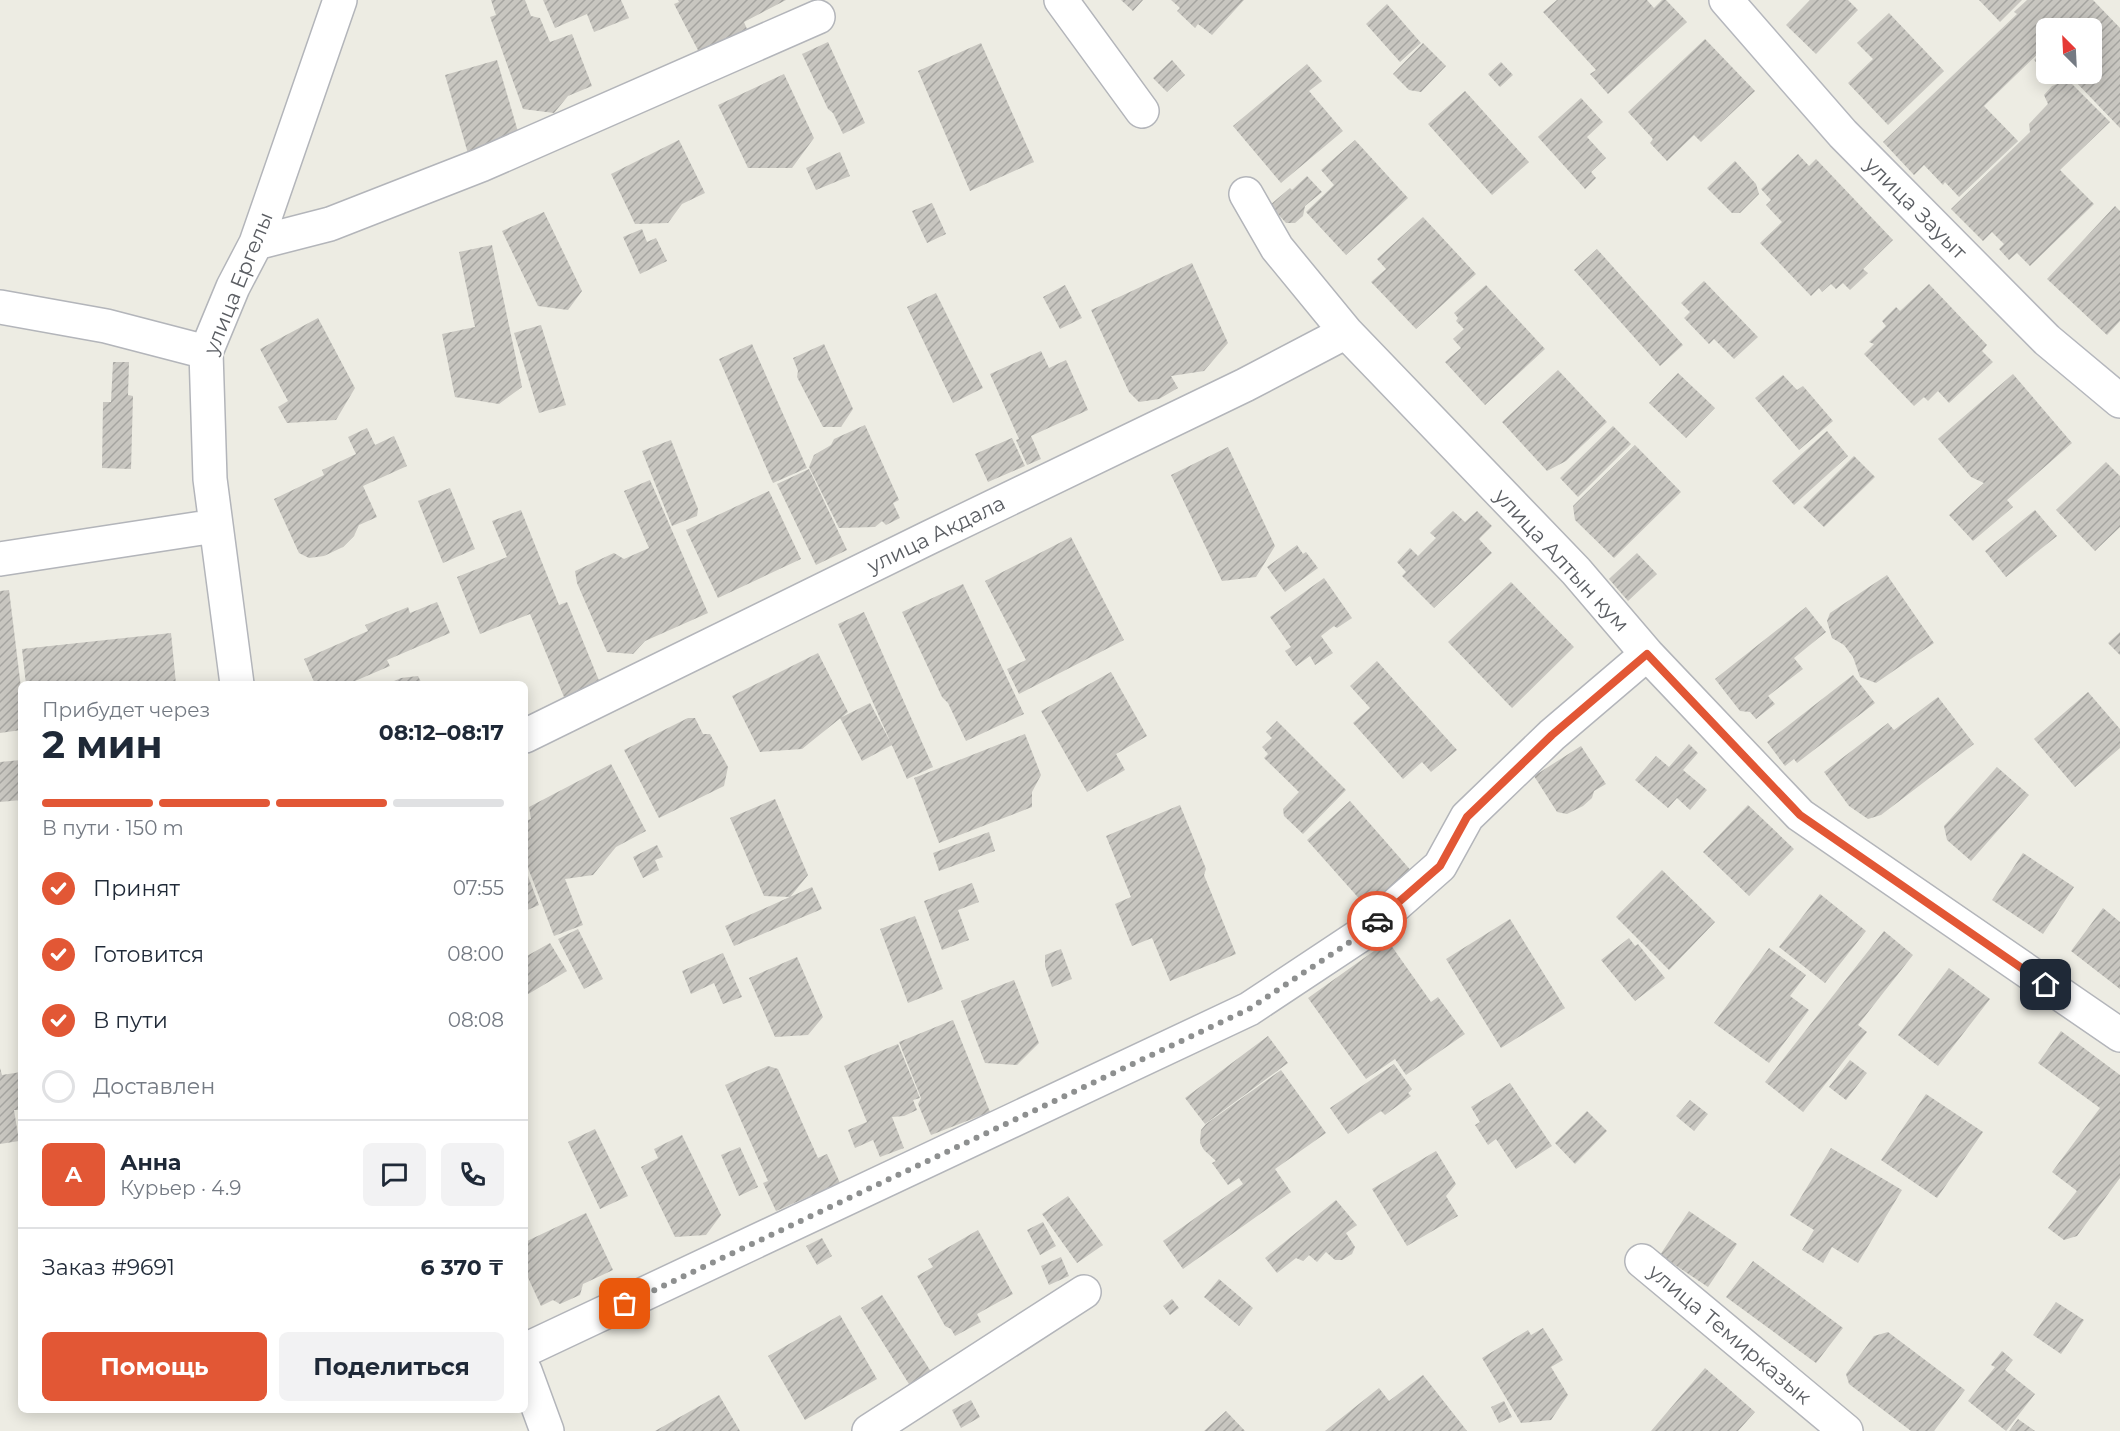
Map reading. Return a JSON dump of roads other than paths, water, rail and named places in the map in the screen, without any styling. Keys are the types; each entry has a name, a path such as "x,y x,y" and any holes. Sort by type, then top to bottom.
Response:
{"street":[{"name":"улица Ергелы","path":"237,681 210,479 206,352 233,287 256,243 340,0"},
{"path":"1061,0 1142,111"},
{"name":"улица Зауыт","path":"1726,0 1859,150 2047,340 2120,401"},
{"path":"256,243 330,224 470,169 818,17"},
{"name":"улица Алтын кум","path":"1246,195 1277,248 1346,332 1576,571 1647,654 1800,815 2120,1035"},
{"path":"0,307 106,326 206,352"},
{"name":"улица Акдала","path":"528,735 927,538 1245,385 1346,332"},
{"path":"0,559 215,526"},
{"path":"528,1349 1249,1009 1365,932 1440,866 1467,817 1552,735 1647,654"},
{"name":"улица Темирказык","path":"1642,1261 1846,1431"},
{"path":"868,1431 1084,1292"},
{"path":"528,1379 547,1431"}]}
